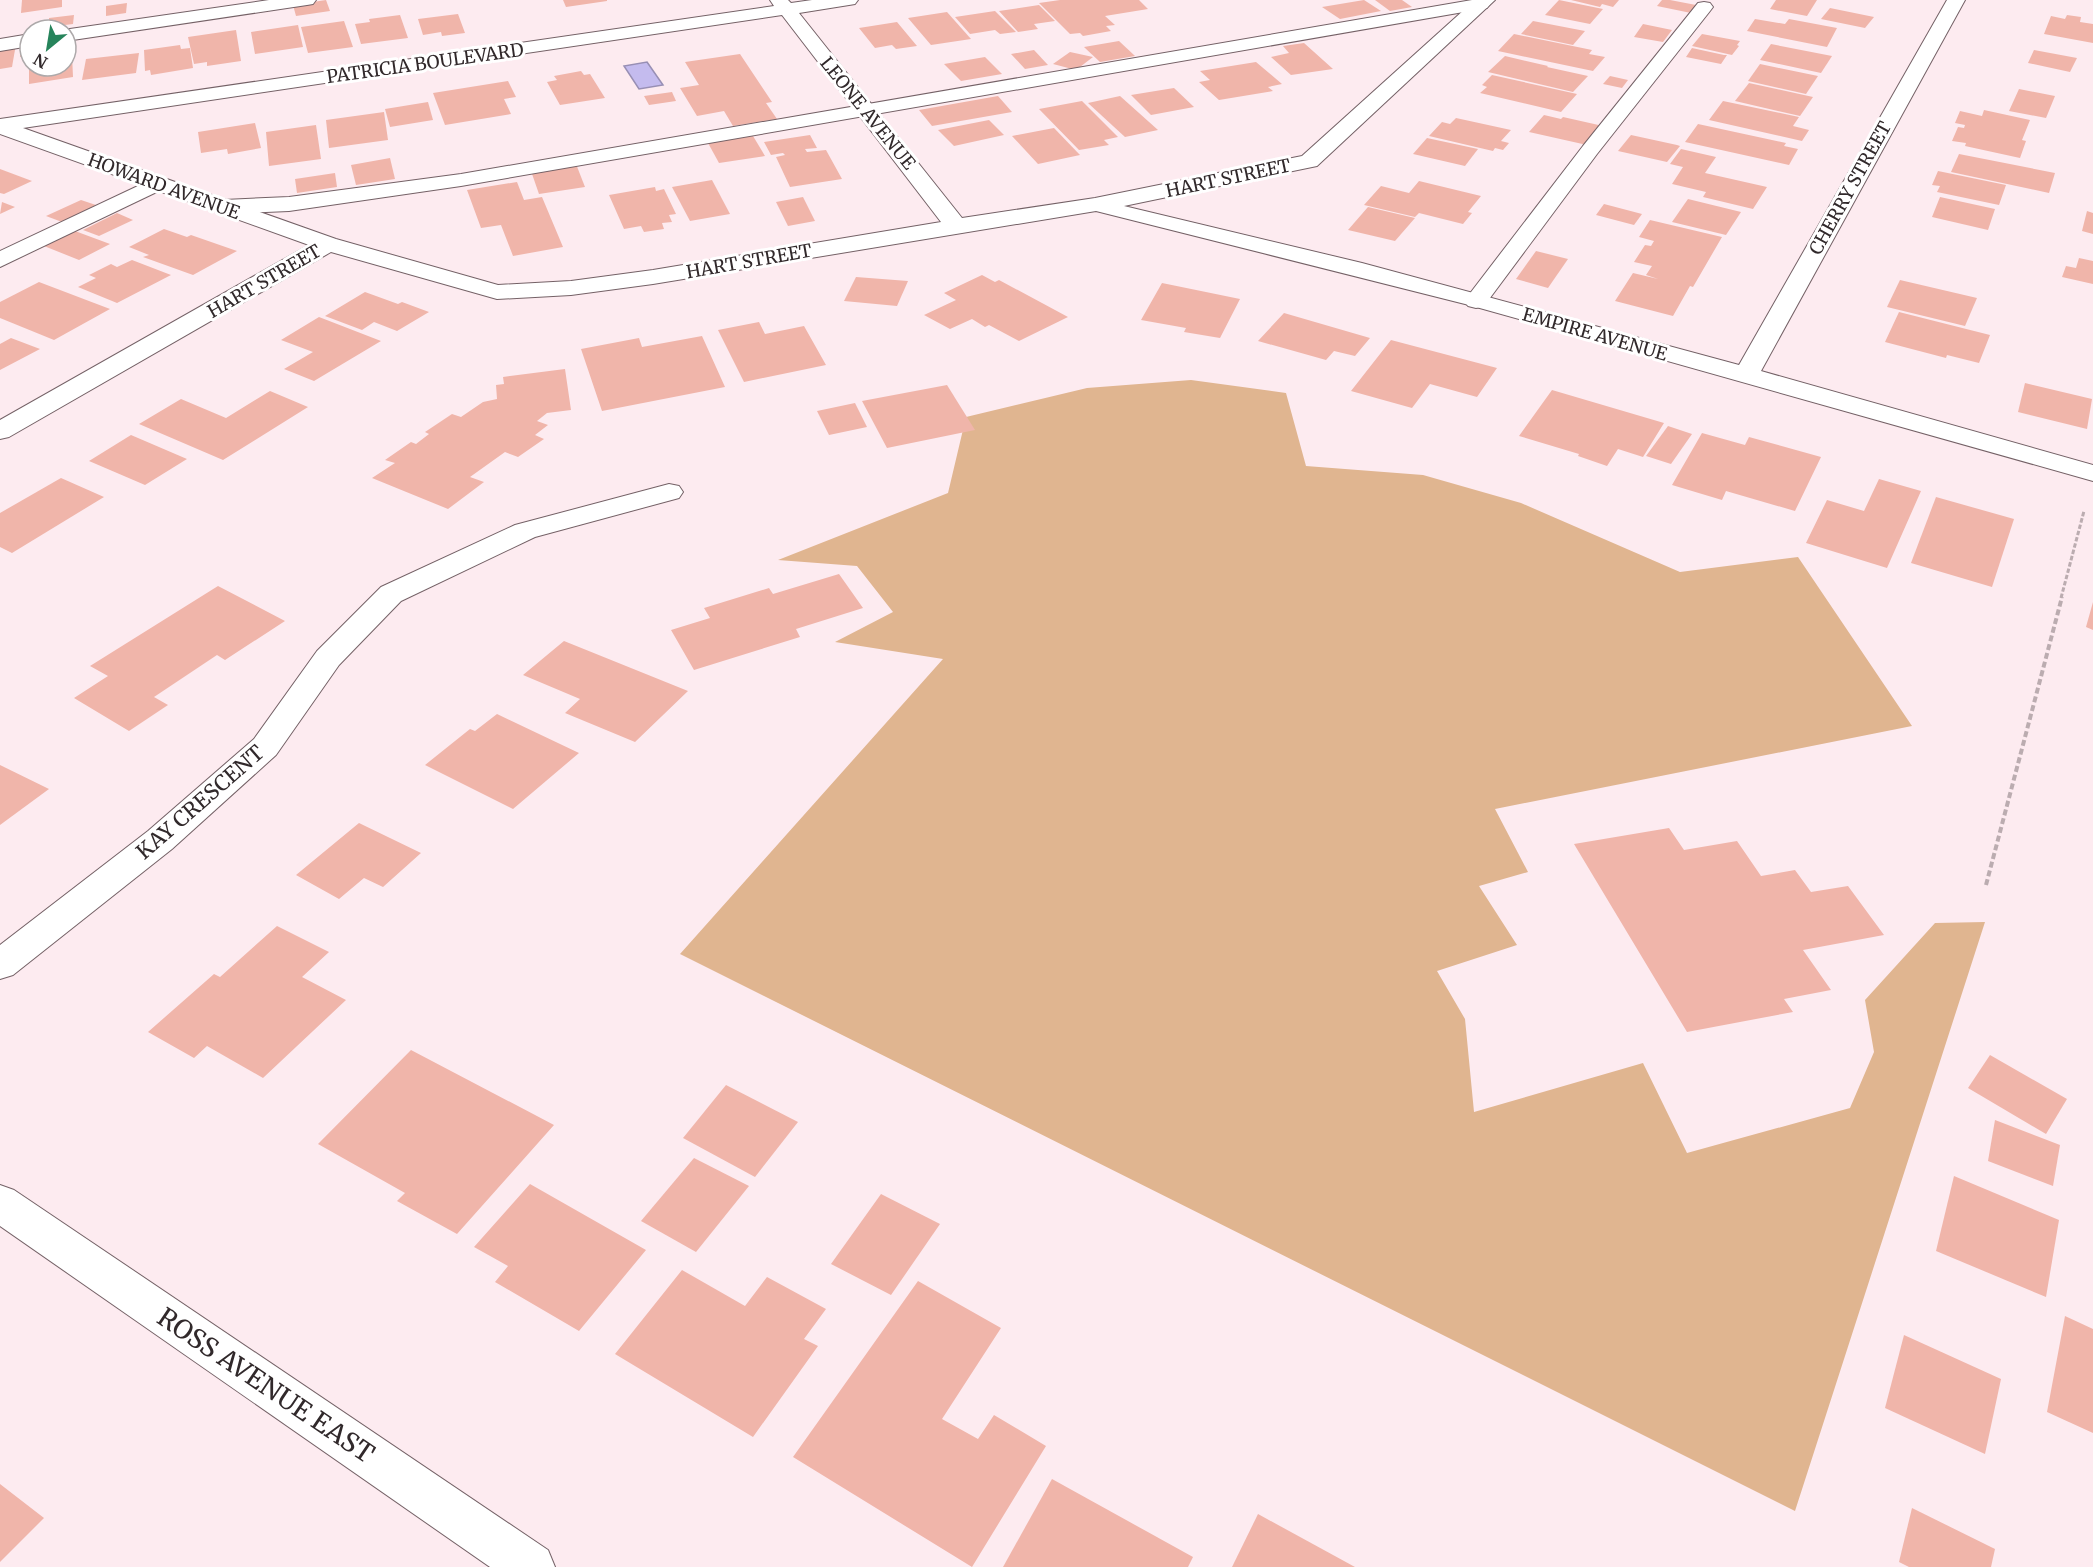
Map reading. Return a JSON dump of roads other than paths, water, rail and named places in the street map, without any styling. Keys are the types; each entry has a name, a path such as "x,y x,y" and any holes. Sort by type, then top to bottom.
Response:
{"street":[{"path":"78,33 307,0"},
{"name":"PATRICIA BOULEVARD","path":"0,126 782,5 849,0"},
{"name":"CHERRY STREET","path":"1745,376 1956,0"},
{"path":"224,207 289,204 461,180 1483,2"},
{"name":"HART STREET","path":"0,431 327,244 497,292 571,288 653,277 1095,205 1309,161 1483,2"},
{"name":"LEONE AVENUE","path":"782,5 957,226"},
{"path":"1476,300 1590,150 1704,7"},
{"path":"0,45 18,42"},
{"name":"HOWARD AVENUE","path":"0,126 327,244"},
{"path":"0,260 157,183"},
{"name":"EMPIRE AVENUE","path":"1095,205 1230,236 1476,300 2093,472"},
{"name":"KAY CRESCENT","path":"0,965 160,840 264,747 328,658 391,594 525,531 669,492"},
{"name":"ROSS AVENUE EAST","path":"0,1203 531,1567"}]}
